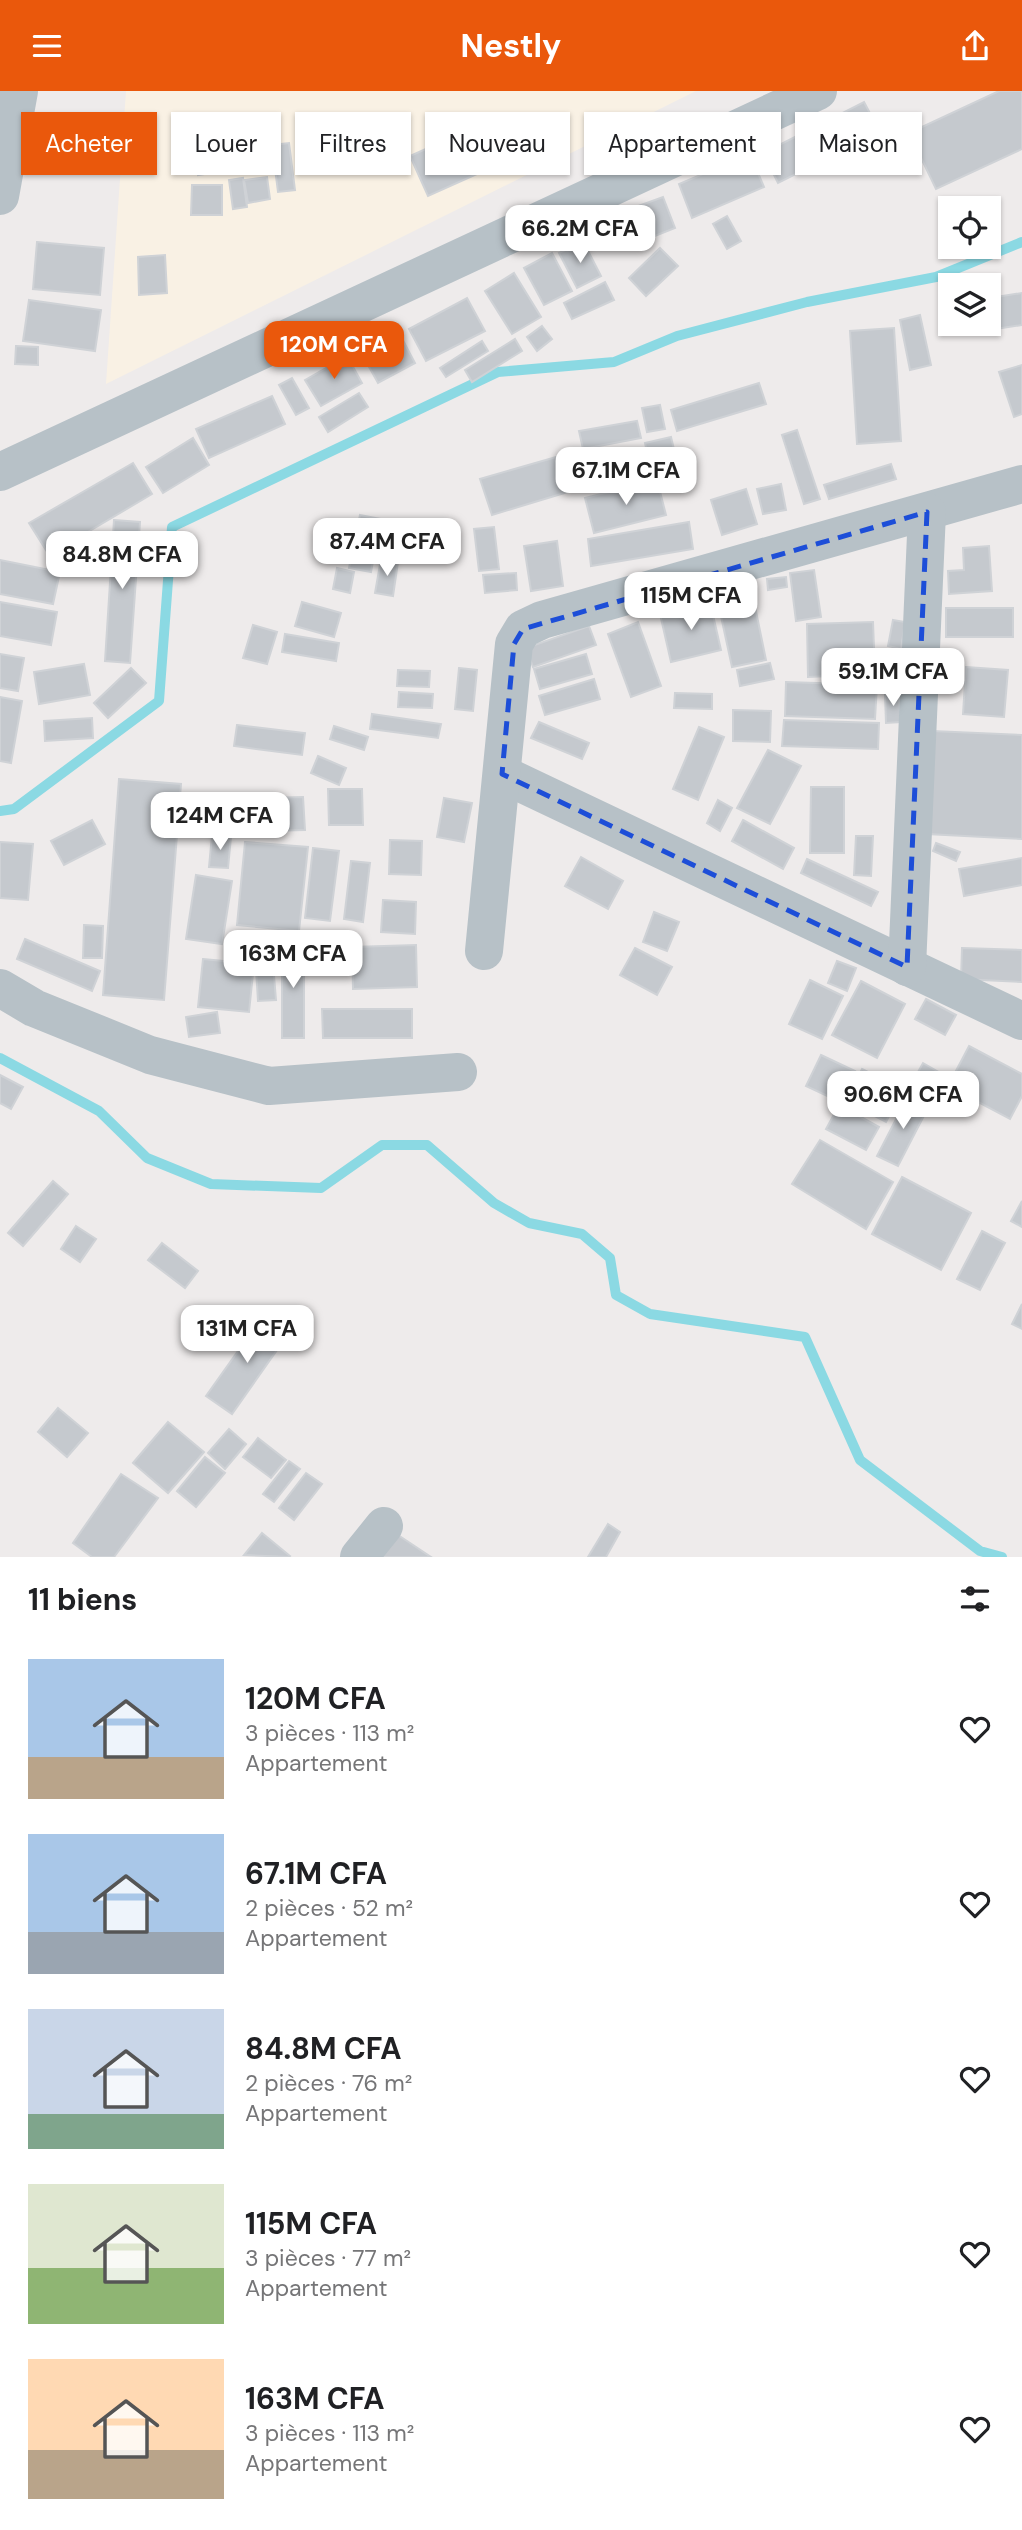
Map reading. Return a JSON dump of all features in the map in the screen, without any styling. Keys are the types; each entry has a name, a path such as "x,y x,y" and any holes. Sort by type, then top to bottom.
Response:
{"street":[{"path":"0,196 19,91"},
{"path":"0,472 818,91"},
{"path":"484,951 514,644 523,629 542,621 1022,484"},
{"path":"907,967 927,512"},
{"path":"502,774 1022,1021"},
{"path":"0,988 34,1008 150,1055 269,1086 458,1072"},
{"path":"359,1557 384,1526"}],"highlighted area":[{"path":"927,512 907,967 502,774 514,644 523,629"}],"shaded area":[{"path":"126,91 696,91 654,112 584,112 584,147 570,154 570,112 425,112 425,175 527,175 106,384 120,175 157,175 157,112 125,112"}],"building":[{"path":"999,91 1022,91 1022,149 936,189 922,160 922,127"},
{"path":"864,102 869,112 844,112"},
{"path":"795,137 795,174 778,183 774,175 781,175 781,144"},
{"path":"289,143 295,190 278,192 276,175 281,175 281,144"},
{"path":"425,149 425,175 475,175 428,196 411,156"},
{"path":"700,175 759,175 764,187 692,218 679,184"},
{"path":"267,177 270,199 248,203 244,180"},
{"path":"243,178 247,207 233,209 229,180"},
{"path":"192,185 222,185 222,215 191,215"},
{"path":"663,197 675,228 650,238 638,206"},
{"path":"727,216 741,241 727,249 713,224"},
{"path":"583,241 601,276 577,288 559,253"},
{"path":"37,242 104,248 100,295 33,289"},
{"path":"660,248 678,266 646,296 629,278"},
{"path":"552,253 572,291 544,305 524,268"},
{"path":"165,255 167,293 139,295 138,257"},
{"path":"514,273 541,317 512,334 485,291"},
{"path":"605,282 614,300 572,319 564,303"},
{"path":"1022,293 1022,325 1001,328 1001,296"},
{"path":"467,298 485,331 426,361 409,329"},
{"path":"29,300 101,310 95,351 23,341"},
{"path":"920,315 931,365 910,370 900,320"},
{"path":"542,326 552,339 537,351 527,337"},
{"path":"894,328 901,441 857,444 850,331"},
{"path":"397,329 415,363 378,383 359,349"},
{"path":"515,339 522,351 472,382 465,370"},
{"path":"482,341 488,351 446,377 440,368"},
{"path":"16,346 38,347 38,365 15,364"},
{"path":"347,356 362,383 321,406 305,380"},
{"path":"1022,365 1022,414 1014,417 999,372"},
{"path":"292,378 309,408 296,415 279,385"},
{"path":"759,383 766,404 677,431 671,410"},
{"path":"359,393 368,407 328,432 319,417"},
{"path":"272,396 285,424 209,458 196,429"},
{"path":"660,405 665,429 647,432 642,408"},
{"path":"637,421 641,438 583,449 579,431"},
{"path":"797,430 820,499 804,504 782,435"},
{"path":"671,437 678,466 651,471 645,443"},
{"path":"193,438 209,465 163,493 146,467"},
{"path":"563,455 571,491 492,515 480,479"},
{"path":"133,463 152,494 49,555 29,523"},
{"path":"891,464 896,479 829,499 824,485"},
{"path":"657,480 666,515 594,533 585,498"},
{"path":"781,484 786,510 763,514 757,489"},
{"path":"746,489 757,524 722,535 711,500"},
{"path":"360,515 381,519 371,572 349,568"},
{"path":"114,520 140,522 130,663 105,661"},
{"path":"689,522 693,549 591,566 588,539"},
{"path":"494,527 499,569 479,571 474,529"},
{"path":"557,541 563,586 531,591 524,546"},
{"path":"989,546 992,591 949,594 948,571 964,570 963,548"},
{"path":"381,559 398,562 393,596 375,593"},
{"path":"0,560 60,572 53,604 0,594"},
{"path":"337,568 354,572 350,593 333,589"},
{"path":"814,570 821,617 796,621 790,573"},
{"path":"516,573 517,590 485,593 483,575"},
{"path":"749,577 766,660 732,667 714,584"},
{"path":"786,577 787,587 768,590 767,579"},
{"path":"0,602 57,612 51,645 0,636"},
{"path":"302,602 341,613 334,637 295,626"},
{"path":"710,602 721,650 671,662 660,614"},
{"path":"946,608 1013,608 1013,637 946,637"},
{"path":"893,620 905,622 901,649 888,646"},
{"path":"638,622 661,686 631,697 608,634"},
{"path":"873,622 875,674 808,677 807,624"},
{"path":"253,625 277,632 267,664 243,658"},
{"path":"589,626 596,645 533,667 526,648"},
{"path":"285,634 339,643 336,661 282,652"},
{"path":"0,654 24,658 18,691 0,688"},
{"path":"586,654 592,674 540,689 534,669"},
{"path":"770,663 774,679 740,686 737,670"},
{"path":"84,664 90,695 39,704 34,672"},
{"path":"966,667 1008,670 1004,717 963,714"},
{"path":"131,668 146,683 108,718 94,703"},
{"path":"459,668 477,670 473,711 455,709"},
{"path":"398,670 430,671 429,687 397,686"},
{"path":"594,679 600,699 545,715 539,696"},
{"path":"786,682 877,685 875,719 785,716"},
{"path":"399,692 433,694 432,708 398,707"},
{"path":"675,693 712,694 712,709 674,708"},
{"path":"899,693 901,722 886,723 885,694"},
{"path":"0,697 22,701 11,763 0,761"},
{"path":"733,710 771,711 770,742 733,741"},
{"path":"372,714 441,724 438,738 370,729"},
{"path":"92,718 93,738 45,741 44,721"},
{"path":"784,720 879,723 878,749 782,746"},
{"path":"539,722 589,743 582,759 531,738"},
{"path":"237,725 305,733 302,755 234,746"},
{"path":"334,726 368,737 364,750 330,739"},
{"path":"699,727 724,737 698,800 673,789"},
{"path":"932,731 1022,735 1022,839 927,834"},
{"path":"768,750 801,766 770,824 737,808"},
{"path":"318,756 346,768 339,785 311,773"},
{"path":"119,779 181,784 164,1000 103,995"},
{"path":"811,787 844,787 844,853 810,853"},
{"path":"328,789 362,789 363,825 329,825"},
{"path":"303,797 305,830 225,832 225,799"},
{"path":"444,798 472,803 464,842 437,837"},
{"path":"718,800 732,808 720,831 707,823"},
{"path":"92,820 105,844 64,865 51,841"},
{"path":"743,820 794,848 783,869 732,841"},
{"path":"212,835 231,837 228,868 209,867"},
{"path":"856,836 873,836 871,876 854,875"},
{"path":"390,840 422,841 421,875 389,874"},
{"path":"0,842 33,844 28,900 0,898"},
{"path":"245,842 308,847 299,931 237,925"},
{"path":"936,843 960,852 956,861 933,851"},
{"path":"313,848 339,851 330,921 305,918"},
{"path":"581,857 623,881 608,909 565,886"},
{"path":"1022,858 1022,885 964,896 959,869"},
{"path":"807,859 878,892 871,906 801,873"},
{"path":"351,861 370,863 363,922 344,919"},
{"path":"196,875 232,881 222,944 186,939"},
{"path":"383,900 416,902 415,934 381,932"},
{"path":"654,912 679,922 667,951 643,942"},
{"path":"84,925 103,926 102,958 83,958"},
{"path":"25,939 100,971 92,991 17,959"},
{"path":"282,942 304,942 304,1038 282,1038"},
{"path":"416,945 417,987 353,989 352,947"},
{"path":"635,948 672,967 657,995 620,975"},
{"path":"962,948 1022,950 1022,982 961,979"},
{"path":"272,951 276,1000 258,1001 255,953"},
{"path":"203,959 254,964 249,1012 198,1007"},
{"path":"837,961 856,968 847,991 828,983"},
{"path":"810,980 843,996 822,1039 789,1024"},
{"path":"861,981 905,1004 877,1058 832,1035"},
{"path":"926,999 956,1015 945,1035 915,1019"},
{"path":"322,1009 412,1009 412,1038 323,1038"},
{"path":"217,1012 220,1033 189,1037 186,1017"},
{"path":"969,1046 1022,1074 1022,1096 1010,1119 948,1086"},
{"path":"821,1055 855,1071 840,1102 806,1086"},
{"path":"923,1063 944,1075 934,1092 913,1081"},
{"path":"862,1069 903,1090 886,1122 846,1101"},
{"path":"0,1075 23,1087 11,1109 0,1103"},
{"path":"908,1096 929,1106 898,1166 877,1156"},
{"path":"839,1105 879,1127 866,1150 826,1129"},
{"path":"820,1140 893,1182 866,1229 792,1184"},
{"path":"902,1177 971,1213 941,1270 872,1234"},
{"path":"53,1181 68,1194 23,1246 8,1233"},
{"path":"1022,1201 1022,1227 1011,1221"},
{"path":"76,1226 96,1239 80,1262 61,1249"},
{"path":"982,1231 1005,1243 980,1290 957,1279"},
{"path":"162,1243 198,1271 185,1288 148,1260"},
{"path":"1022,1304 1022,1329 1012,1324"},
{"path":"263,1316 289,1333 232,1414 206,1396"},
{"path":"58,1408 88,1433 67,1457 38,1432"},
{"path":"168,1422 204,1452 168,1493 133,1463"},
{"path":"229,1429 246,1444 225,1469 208,1453"},
{"path":"258,1438 286,1460 271,1478 243,1457"},
{"path":"205,1457 225,1473 196,1507 177,1491"},
{"path":"289,1461 300,1469 274,1502 263,1494"},
{"path":"306,1473 322,1484 294,1520 279,1508"},
{"path":"121,1474 158,1498 114,1557 92,1557 73,1543"},
{"path":"608,1524 620,1532 606,1557 588,1557"},
{"path":"392,1531 431,1557 375,1557"},
{"path":"262,1533 290,1556 244,1555"}],"waterway":[{"path":"0,811 14,809 159,701 172,527 498,372 614,362 677,336 807,302 936,277 1022,242"},
{"path":"0,1058 99,1111 147,1158 211,1184 321,1188 382,1145 427,1145 494,1203 529,1223 582,1234 610,1258 616,1295 650,1314 805,1337 860,1460 980,1551 1002,1557"}]}
